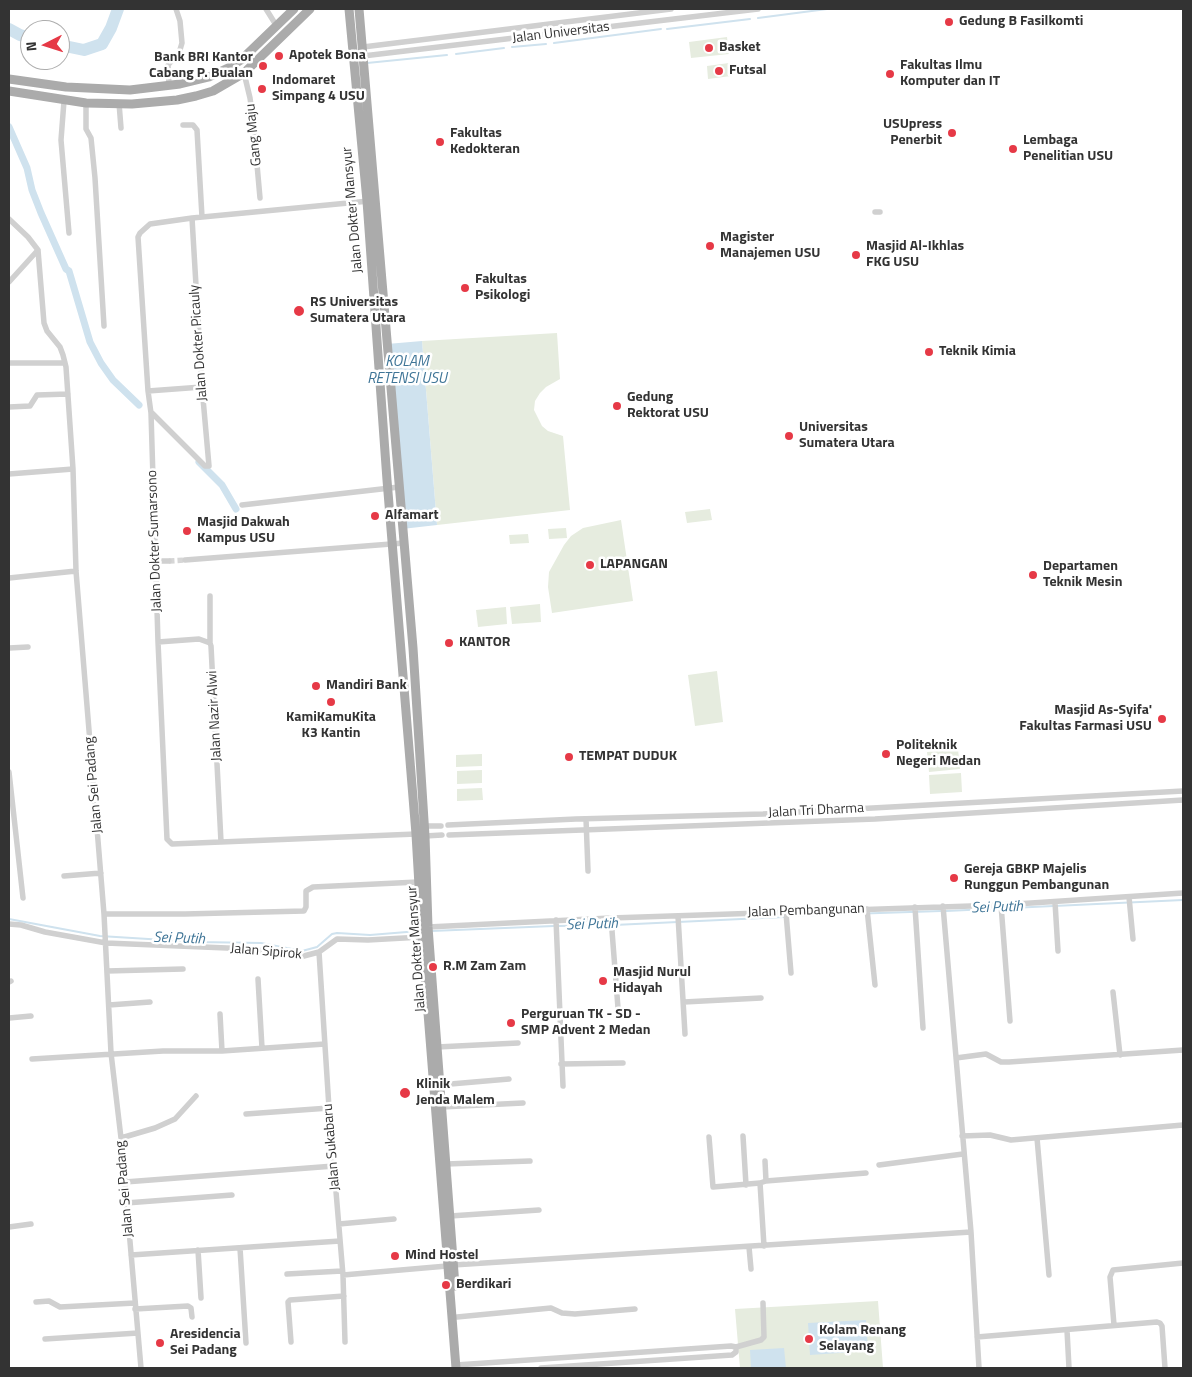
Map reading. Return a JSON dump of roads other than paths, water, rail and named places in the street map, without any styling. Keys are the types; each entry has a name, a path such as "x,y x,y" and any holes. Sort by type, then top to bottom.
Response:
{"main road":[{"path":"9,79 66,87 130,90 209,77 241,60 294,9"},
{"path":"9,91 86,103 177,100 196,96 213,91 244,73 310,9"},
{"name":"Jalan Dokter Mansyur","path":"349,9 387,344 414,658 425,931 458,1367"},
{"name":"Jalan Dokter Mansyur","path":"360,9 377,344 392,543 422,832 418,882 437,1047 450,1216 450,1265 457,1317 458,1367"},
{"path":"64,101 66,87"}],"street":[{"path":"169,85 168,65 179,53 182,43 180,21 176,9"},
{"path":"266,9 276,25"},
{"name":"Jalan Universitas","path":"363,51 506,29 671,9"},
{"name":"Jalan Universitas","path":"363,51 508,40 758,9"},
{"path":"599,18 600,28"},
{"path":"506,29 508,40"},
{"name":"Gang Maju","path":"244,73 253,120 260,198"},
{"path":"64,101 61,140 69,233"},
{"path":"86,103 86,129 91,138 95,178 104,326"},
{"path":"119,103 121,128"},
{"path":"183,126 193,125 197,130 202,217"},
{"name":"Jalan Dokter Sumarsono","path":"371,201 192,218 150,224 138,237 151,413 158,642 167,839 172,844 422,832"},
{"name":"Jalan Dokter Picauly","path":"151,413 208,467 192,218"},
{"path":"9,219 28,237 38,250 9,282"},
{"name":"Jalan Sei Padang","path":"38,250 44,323 47,331 60,348 65,363 68,394 73,469 76,571 104,914 111,1053 121,1138 141,1368"},
{"path":"377,344 387,344"},
{"path":"9,363 65,363"},
{"path":"148,391 202,387"},
{"path":"9,407 30,406 37,394 68,394"},
{"path":"9,474 73,469"},
{"path":"242,505 399,487"},
{"path":"391,530 402,529"},
{"path":"184,560 404,543"},
{"path":"156,561 169,561"},
{"path":"9,578 76,571"},
{"name":"Jalan Nazir Alwi","path":"210,596 210,643 212,651 221,842"},
{"path":"158,642 199,639 210,643"},
{"path":"9,648 28,647"},
{"path":"9,772 23,898"},
{"path":"1180,792 1181,800"},
{"name":"Jalan Tri Dharma","path":"448,825 764,814 1180,792"},
{"name":"Jalan Tri Dharma","path":"449,835 875,819 1181,800"},
{"path":"586,819 588,871"},
{"path":"543,821 543,831"},
{"path":"422,832 441,826"},
{"path":"422,832 442,835"},
{"path":"64,876 101,873"},
{"path":"104,914 214,914 303,911 306,909 306,891 313,887 418,882"},
{"name":"Jalan Pembangunan","path":"425,931 556,924 1055,905 1183,894"},
{"path":"1129,899 1133,939"},
{"path":"1055,905 1058,951"},
{"path":"1001,907 1010,1021"},
{"path":"915,910 923,1028"},
{"path":"943,910 971,1232 979,1368"},
{"path":"867,912 875,985"},
{"path":"786,915 792,973"},
{"path":"678,920 685,1034"},
{"path":"612,922 618,1008"},
{"name":"Jalan Sipirok","path":"9,924 106,942 252,949 300,957 319,952 337,939 368,940 425,931"},
{"path":"556,924 562,1086"},
{"name":"Jalan Sukabaru","path":"319,952 344,1296 345,1342"},
{"path":"107,971 183,969"},
{"path":"258,979 262,1048"},
{"path":"1113,992 1120,1055"},
{"path":"684,1002 761,998"},
{"path":"109,1005 150,1002"},
{"path":"220,1014 222,1050"},
{"path":"9,1018 31,1016"},
{"path":"437,1047 518,1042"},
{"path":"32,1059 111,1053 222,1050 325,1044"},
{"path":"956,1058 986,1054 1002,1062 1010,1062 1183,1050"},
{"path":"561,1064 623,1063"},
{"path":"439,1085 509,1079"},
{"path":"121,1138 155,1128 174,1119 196,1096"},
{"path":"441,1107 523,1103"},
{"path":"246,1114 329,1108"},
{"path":"962,1136 990,1135 1008,1140 1183,1125"},
{"path":"743,1136 746,1185"},
{"path":"709,1137 713,1187 866,1173"},
{"path":"1037,1138 1049,1275"},
{"path":"879,1165 964,1154"},
{"path":"446,1164 530,1160"},
{"path":"764,1246 763,1182 765,1162"},
{"path":"125,1182 334,1166"},
{"path":"126,1203 232,1195"},
{"path":"450,1216 539,1210"},
{"path":"339,1224 394,1219"},
{"path":"9,1227 31,1224"},
{"path":"287,1274 342,1273 971,1232"},
{"path":"131,1255 340,1241"},
{"path":"749,1247 751,1269"},
{"path":"240,1248 246,1343"},
{"path":"198,1250 201,1298"},
{"path":"1114,1325 1110,1277 1113,1270 1183,1263"},
{"path":"291,1342 288,1302 290,1300 344,1296"},
{"path":"36,1302 49,1301 60,1308 188,1306 191,1308 192,1318"},
{"path":"458,1367 736,1347 762,1340 764,1337 763,1303"},
{"path":"457,1317 551,1308 562,1313 575,1314 635,1309"},
{"path":"977,1337 1114,1325 1160,1323 1162,1326 1165,1368"},
{"path":"1067,1330 1069,1368"},
{"path":"45,1339 138,1333"},
{"path":"541,1368 732,1355 736,1352 736,1347"},
{"path":"677,1350 677,1359"},
{"path":"611,1355 612,1363"},
{"path":"552,1359 552,1368"}],"water":[{"name":"KOLAM RETENSI USU","path":"422,341 437,525 402,529 387,344"},
{"path":"866,1320 868,1351 810,1355 808,1323"},
{"path":"784,1348 786,1368 751,1368 750,1350"}],"waterway":[{"path":"70,47 84,50 102,44 111,28 118,9"},
{"path":"758,18 827,9"},
{"path":"667,29 750,19"},
{"path":"9,29 20,35"},
{"path":"554,43 661,29"},
{"path":"512,47 546,44"},
{"path":"456,54 504,48"},
{"path":"367,63 447,55"},
{"path":"9,127 27,168 32,190 41,213 66,269 69,271 90,342 113,380 139,405"},
{"path":"199,462 222,485 236,509"},
{"name":"Sei Putih","path":"946,911 1183,900"},
{"name":"Sei Putih","path":"788,916 941,911"},
{"name":"Sei Putih","path":"614,925 784,917"},
{"name":"Sei Putih","path":"9,919 100,936 197,942 261,943 302,951 317,947 332,934 337,933 370,935 419,931"},
{"name":"Sei Putih","path":"559,926 609,925"},
{"name":"Sei Putih","path":"431,931 554,926"}],"tunnel":[{"path":"169,561 185,560"}],"place":[{"name":"Gedung B Fasilkomti","path":"949,22"},
{"name":"Basket","path":"709,48"},
{"name":"Apotek Bona","path":"279,56"},
{"name":"Bank BRI Kantor Cabang P. Bualan","path":"263,66"},
{"name":"Futsal","path":"719,71"},
{"name":"Fakultas Ilmu Komputer dan IT","path":"890,74"},
{"name":"Indomaret Simpang 4 USU","path":"262,89"},
{"name":"USUpress Penerbit","path":"952,133"},
{"name":"Fakultas Kedokteran","path":"440,142"},
{"name":"Lembaga Penelitian USU","path":"1013,149"},
{"name":"Magister Manajemen USU","path":"710,246"},
{"name":"Masjid Al-Ikhlas FKG USU","path":"856,255"},
{"name":"Fakultas Psikologi","path":"465,288"},
{"name":"RS Universitas Sumatera Utara","path":"299,311"},
{"name":"Teknik Kimia","path":"929,352"},
{"name":"Gedung Rektorat USU","path":"617,406"},
{"name":"Universitas Sumatera Utara","path":"789,436"},
{"name":"Alfamart","path":"375,516"},
{"name":"Masjid Dakwah Kampus USU","path":"187,531"},
{"name":"LAPANGAN","path":"590,565"},
{"name":"Departamen Teknik Mesin","path":"1033,575"},
{"name":"KANTOR","path":"449,643"},
{"name":"Mandiri Bank","path":"316,686"},
{"name":"KamiKamuKita K3 Kantin","path":"331,702"},
{"name":"Masjid As-Syifa' Fakultas Farmasi USU","path":"1162,719"},
{"name":"Politeknik Negeri Medan","path":"886,754"},
{"name":"TEMPAT DUDUK","path":"569,757"},
{"name":"Gereja GBKP Majelis Runggun Pembangunan","path":"954,878"},
{"name":"R.M Zam Zam","path":"433,967"},
{"name":"Masjid Nurul Hidayah","path":"603,981"},
{"name":"Perguruan TK - SD - SMP Advent 2 Medan","path":"511,1023"},
{"name":"Klinik Jenda Malem","path":"405,1093"},
{"name":"Mind Hostel","path":"395,1256"},
{"name":"Berdikari","path":"446,1285"},
{"name":"Kolam Renang Selayang","path":"809,1339"},
{"name":"Aresidencia Sei Padang","path":"160,1343"}]}
